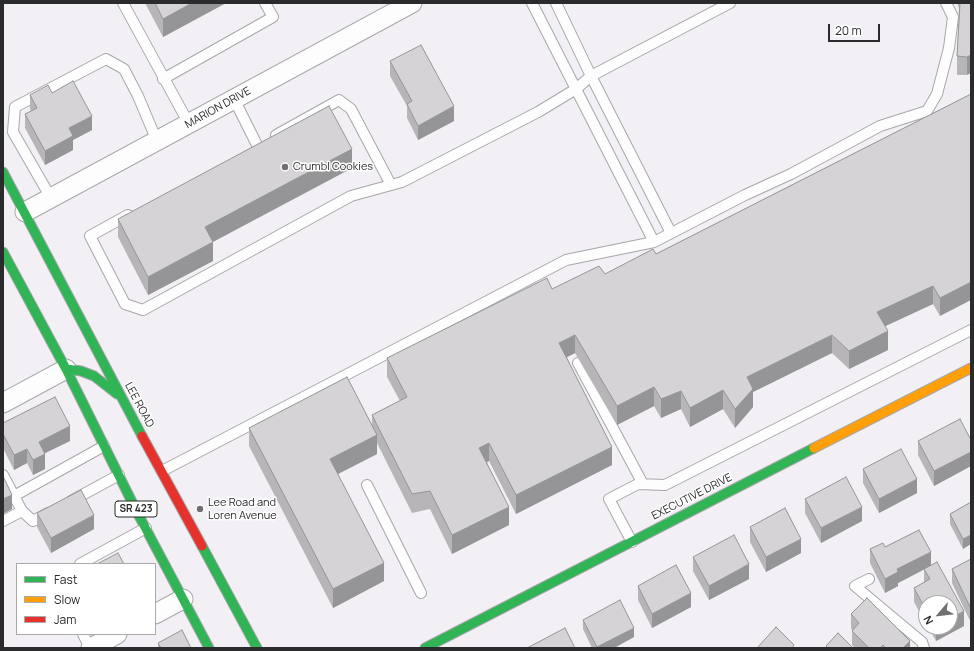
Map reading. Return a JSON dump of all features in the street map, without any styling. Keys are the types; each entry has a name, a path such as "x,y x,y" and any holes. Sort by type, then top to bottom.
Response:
{"main road":[{"name":"LEE ROAD","path":"3,172 122,399 257,648"},
{"name":"SR 423","path":"3,252 66,369 182,599 209,648"},
{"name":"EXECUTIVE DRIVE","path":"425,648 971,368"},
{"path":"66,369 81,371 94,376 122,399"}],"street":[{"name":"MARION DRIVE","path":"25,212 412,3"},
{"path":"3,403 66,369"},
{"path":"156,613 182,599"},
{"path":"90,648 115,635"}],"lane":[{"path":"123,3 163,79 189,124"},
{"path":"163,79 273,17 265,3"},
{"path":"532,3 654,242"},
{"path":"556,3 591,76 671,233"},
{"path":"139,209 90,236 125,304 143,310 351,196 402,182 538,112 576,89 591,76 730,3"},
{"path":"162,471 566,260 654,242 745,194 790,174 880,126 927,111 937,94 949,48 953,17 946,3"},
{"path":"51,198 13,132 15,107 106,59 124,69 138,96 157,141"},
{"path":"234,100 254,147 339,100 351,109 391,185"},
{"path":"632,542 609,499 638,484 665,485 971,330"},
{"path":"578,363 643,484"},
{"path":"14,496 104,446"},
{"path":"3,475 22,511 33,522 119,475"},
{"path":"367,485 422,593"},
{"path":"3,521 22,511"},
{"path":"82,563 146,528"},
{"path":"869,579 855,586 922,642 924,648"},
{"path":"84,635 90,648"}],"building":[{"path":"155,3 192,3 163,19"},
{"path":"960,3 971,3 971,55 967,57 957,56"},
{"path":"421,45 454,106 418,126 407,104 412,101 390,61"},
{"path":"73,81 92,116 69,128 73,136 45,151 25,114 37,108 30,95 48,85 52,93"},
{"path":"971,94 971,282 940,298 933,286 877,312 888,331 849,351 832,335 747,377 753,389 735,409 723,390 690,408 681,391 661,399 654,387 617,406 575,335 559,343 612,447 516,495 489,443 479,448 509,507 452,535 430,491 412,494 372,415 407,397 387,358 547,278 552,289 599,266 605,274 653,249 656,254"},
{"path":"329,106 352,149 205,227 213,242 148,277 118,219"},
{"path":"347,377 377,435 330,459 384,563 333,589 249,428"},
{"path":"55,397 70,426 39,442 45,454 33,460 27,449 14,455 3,434 3,423"},
{"path":"960,419 971,440 971,452 934,471 918,441"},
{"path":"901,449 917,479 879,499 863,469"},
{"path":"3,476 12,495 3,499"},
{"path":"846,477 862,507 821,528 805,499"},
{"path":"81,490 94,515 51,538 37,513"},
{"path":"971,502 971,535 963,539 950,514"},
{"path":"785,508 801,539 766,557 750,527"},
{"path":"919,530 931,552 897,569 898,572 885,579 870,549 883,543 885,547"},
{"path":"734,535 749,564 709,586 693,557"},
{"path":"118,553 123,563 99,563"},
{"path":"971,559 971,609 952,569"},
{"path":"937,562 955,595 918,595 914,588 930,579 924,569"},
{"path":"676,565 691,593 652,614 638,586"},
{"path":"867,598 910,641 903,648 886,648 883,645 880,648 869,648 852,631 859,623 851,614"},
{"path":"620,600 634,628 597,647 583,620"},
{"path":"958,600 964,611 958,614"},
{"path":"776,627 794,645 792,648 757,648"},
{"path":"565,628 575,648 527,648"},
{"path":"182,630 191,648 161,648 158,643"},
{"path":"838,633 853,648 828,648 826,646"}],"traffic: fast":[{"path":"3,172 142,436"},
{"path":"3,252 66,369 138,514 209,648"},
{"path":"66,369 81,371 94,376 117,394"},
{"path":"425,648 814,448"},
{"path":"202,546 257,648"}],"traffic: slow":[{"path":"814,448 971,368"}],"traffic: jam":[{"path":"142,436 202,546"}],"place":[{"name":"Crumbl Cookies","path":"285,167"},
{"name":"Lee Road and Loren Avenue","path":"200,509"}]}
